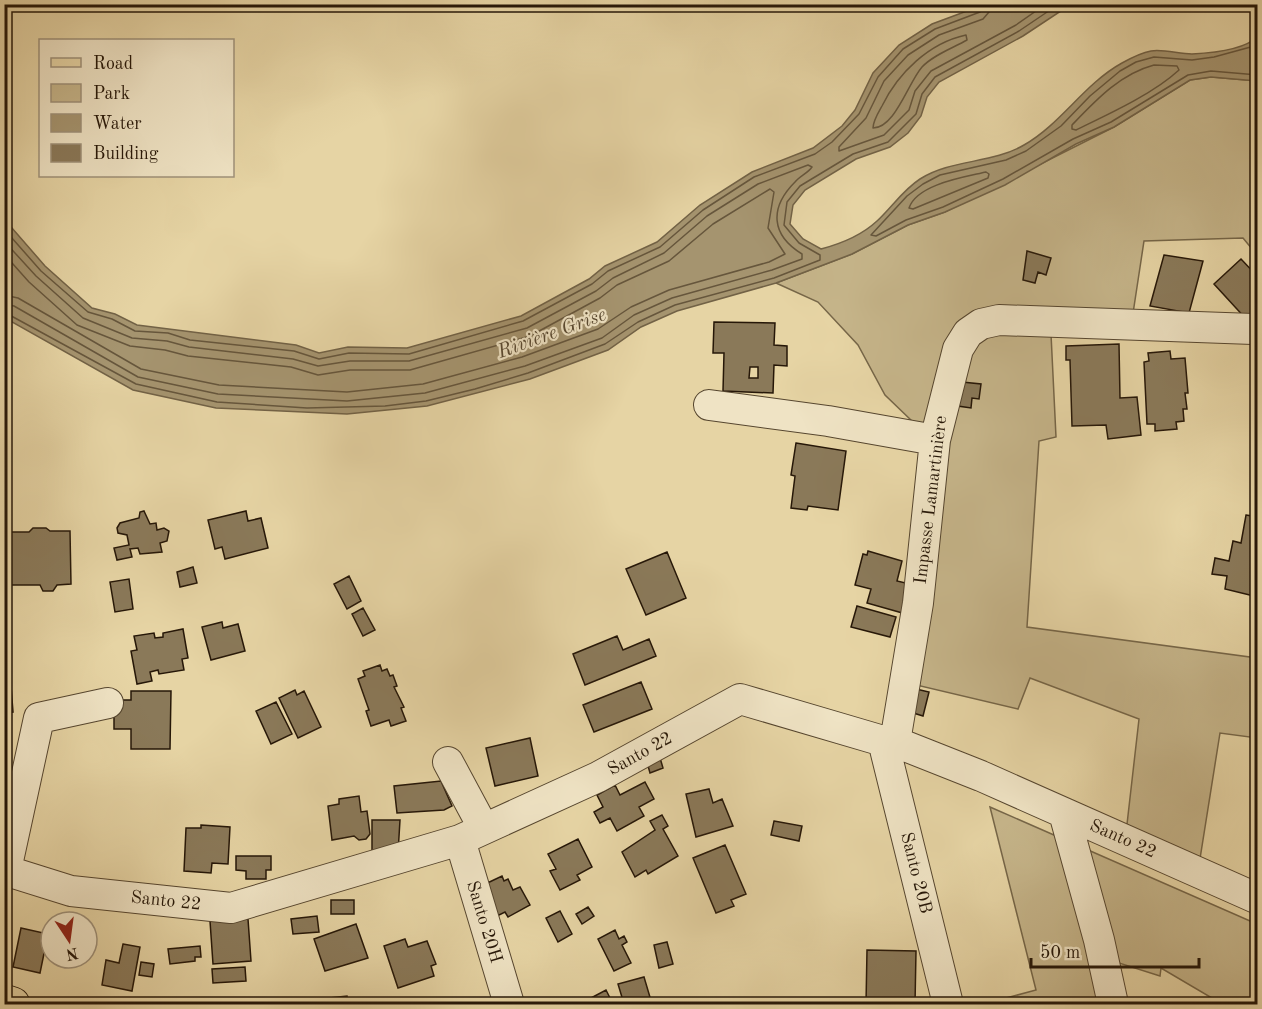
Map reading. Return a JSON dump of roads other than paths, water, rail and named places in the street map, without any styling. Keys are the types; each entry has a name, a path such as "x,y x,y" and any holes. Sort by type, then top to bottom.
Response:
{"main road":[{"path":"4,1001 13,1005"}],"street":[{"name":"Impasse Lamartinière","path":"889,742 918,603 935,440 958,349 968,333 981,324 999,320 1253,329"},
{"path":"709,405 828,421 935,440"},
{"name":"Santo 22","path":"5,870 71,891 231,908 472,835 598,777 740,699 889,742 1064,813 1257,899"},
{"path":"5,870 39,718 108,702"},
{"name":"Santo 20B","path":"889,742 948,1005"},
{"name":"Santo 20H","path":"448,762 472,835 508,1005"},
{"path":"1064,813 1099,940 1113,1005"}],"water":[{"name":"Rivière Grise","path":"983,5 1070,5 1023,36 939,82 927,97 921,116 908,133 890,147 856,159 805,190 793,205 790,224 803,239 821,249 843,242 871,226 908,188 920,179 945,168 999,156 1024,145 1050,126 1108,72 1143,53 1151,51 1192,54 1217,52 1244,45 1257,37 1257,81 1211,77 1190,80 1114,127 1076,144 1005,185 945,212 908,225 852,254 776,283 677,311 641,327 608,350 530,379 427,406 347,414 216,408 133,390 12,322 5,315 5,220 45,266 92,308 115,314 137,325 296,345 319,353 348,347 407,348 521,316 589,279 605,266 657,242 700,205 752,172 813,148 842,126 855,110 873,73 899,45 932,24"}]}
